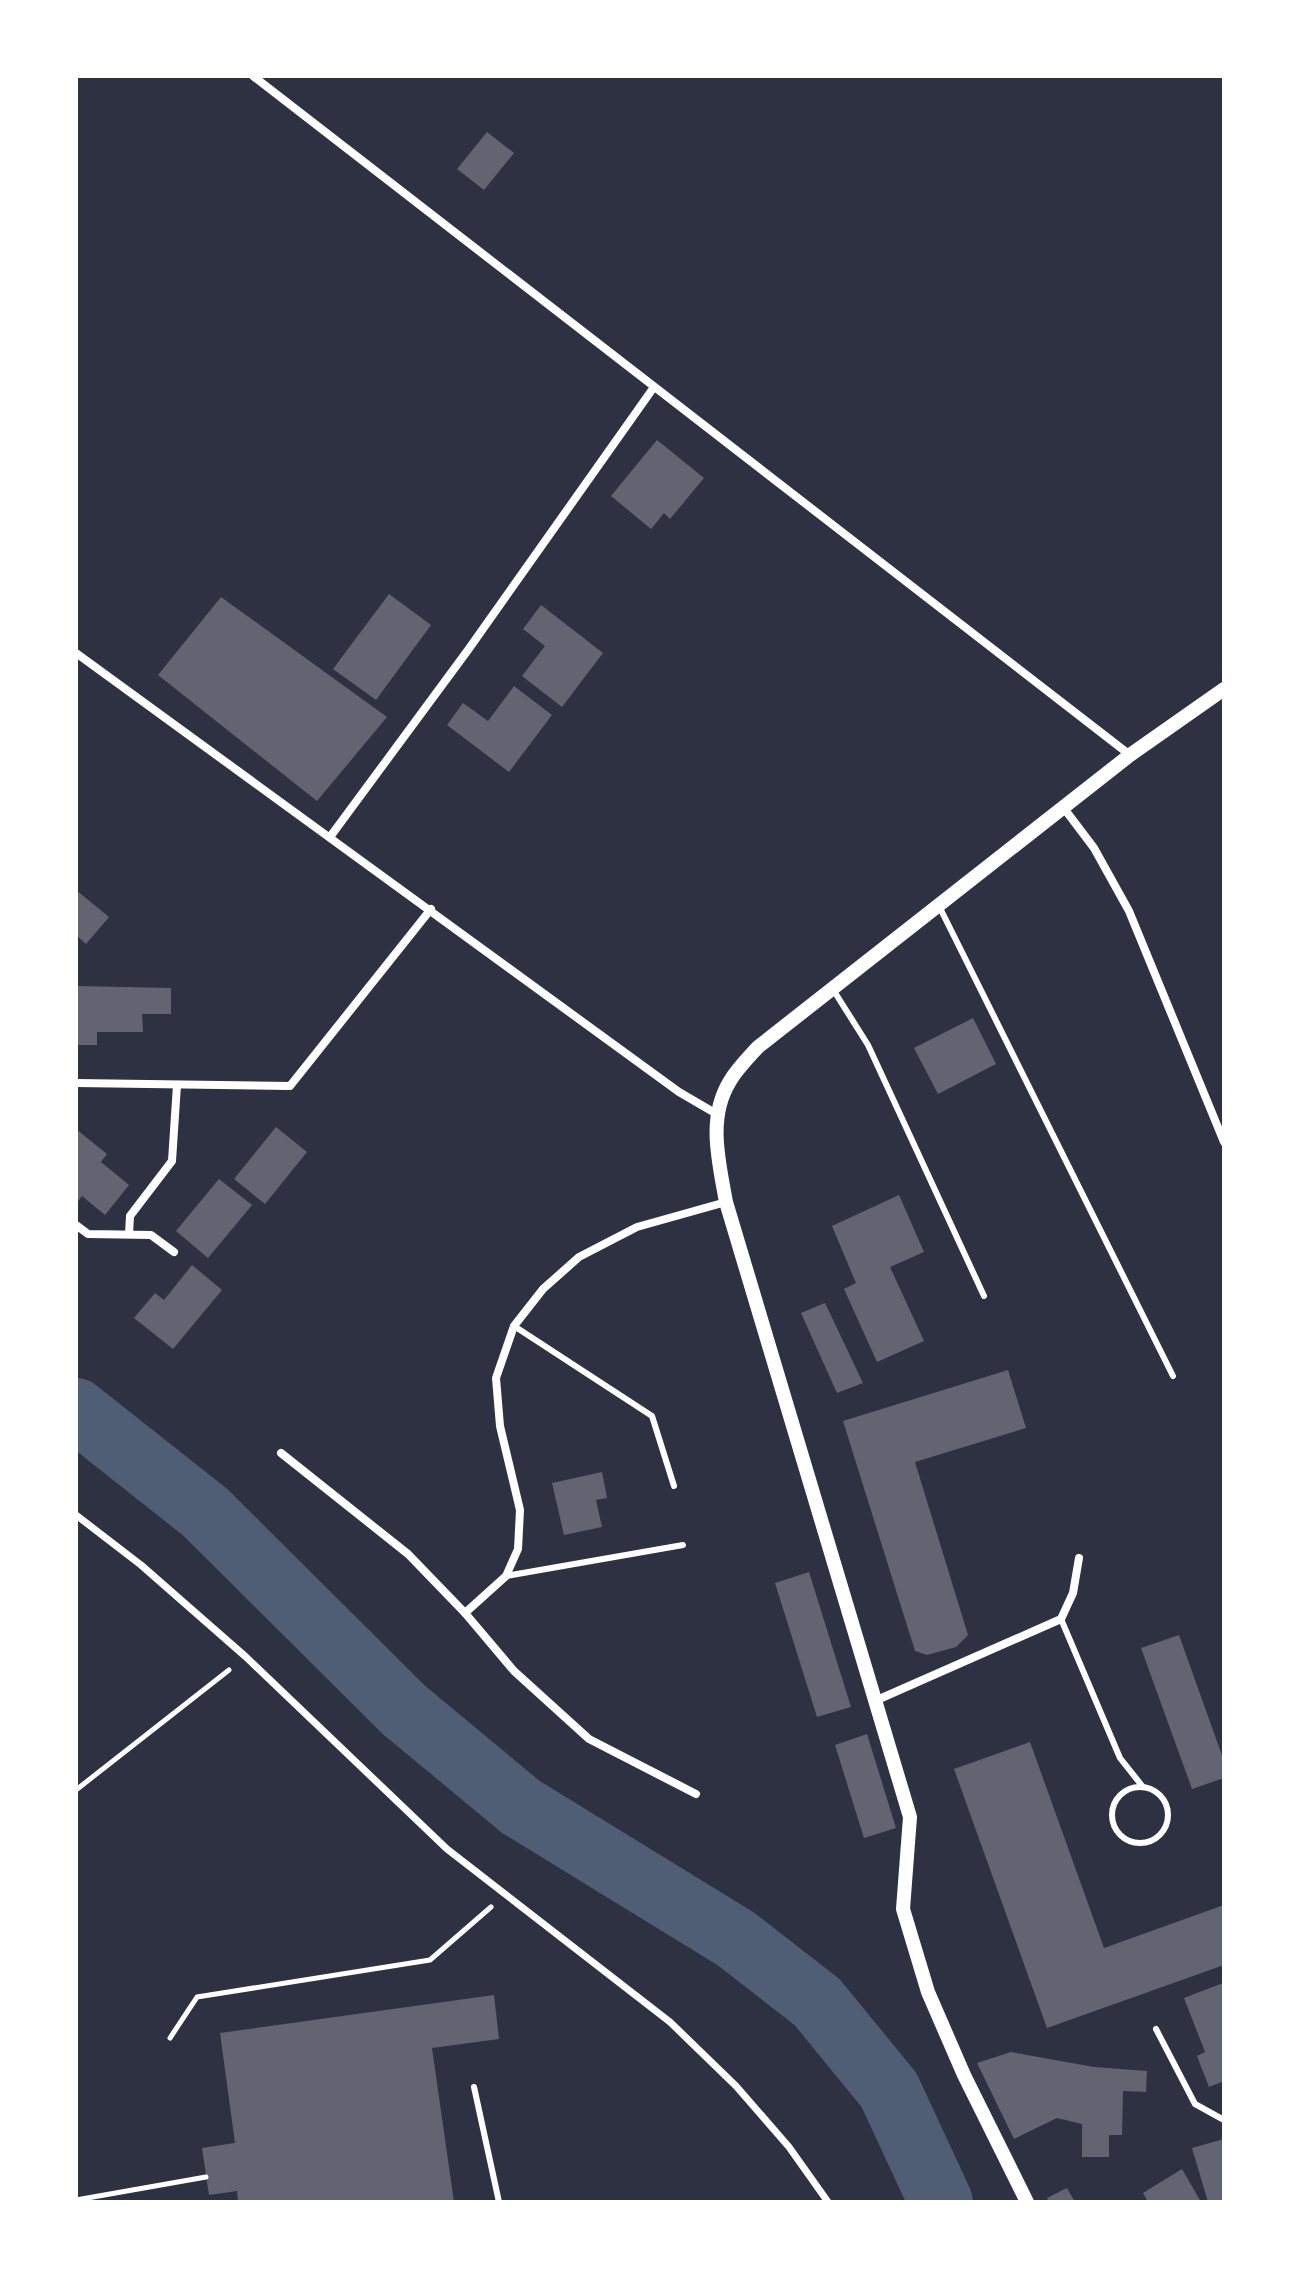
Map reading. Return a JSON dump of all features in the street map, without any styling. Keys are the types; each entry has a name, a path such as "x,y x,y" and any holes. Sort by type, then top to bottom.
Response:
{"street":[{"path":"253,76 1130,755"},
{"path":"330,837 468,650 654,387"},
{"path":"76,653 679,1092 715,1113"},
{"path":"1027,2202 964,2075 928,1992 903,1909 910,1817 726,1202 715,1113 729,1081 758,1047 1130,755 1224,689"},
{"path":"1063,807 1094,848 1129,911 1224,1142"},
{"path":"76,1083 290,1086 431,909"},
{"path":"129,1234 130,1216 172,1161 177,1085"},
{"path":"465,1613 506,1576 518,1549 520,1510 500,1426 496,1378 514,1326 543,1289 579,1257 637,1227 726,1202"},
{"path":"76,1225 88,1234 151,1235 174,1252"},
{"path":"281,1453 408,1554 465,1613 514,1671 589,1739 696,1794"},
{"path":"76,1515 141,1565 246,1657 447,1849 670,2022 745,2096 789,2147 828,2202"},
{"path":"877,1700 1061,1619 1073,1593 1079,1558"}],"lane":[{"path":"938,904 1173,1376"},
{"path":"831,987 868,1045 984,1296"},
{"path":"514,1326 652,1416 674,1486"},
{"path":"506,1576 683,1545"},
{"path":"1061,1619 1120,1758 1143,1787 1159,1794 1165,1802 1168,1820 1159,1836 1151,1841 1132,1841 1117,1831 1113,1823 1114,1805 1125,1791 1143,1787"},
{"path":"1156,2029 1195,2104 1224,2120"},
{"path":"474,2087 499,2202"}],"path":[{"path":"76,1790 246,1657"},
{"path":"170,2038 197,1997 430,1960 507,1893"},
{"path":"76,2200 206,2177"}],"building":[{"path":"487,132 514,153 484,190 457,169"},
{"path":"657,440 704,478 670,519 664,513 651,529 611,496"},
{"path":"389,594 431,625 376,700 333,669"},
{"path":"221,597 387,717 317,801 158,675"},
{"path":"541,605 603,653 562,707 522,676 545,646 523,629"},
{"path":"514,686 552,715 509,772 447,725 463,703 488,721"},
{"path":"76,890 109,917 86,944 76,935"},
{"path":"76,986 171,988 171,1014 142,1014 143,1032 97,1032 97,1045 76,1045"},
{"path":"973,1018 996,1064 938,1094 914,1048"},
{"path":"276,1127 307,1152 265,1204 234,1179"},
{"path":"76,1129 107,1154 101,1162 129,1185 105,1215 82,1196 76,1204"},
{"path":"219,1179 252,1205 208,1258 176,1231"},
{"path":"899,1195 924,1252 890,1267 924,1341 877,1362 844,1289 856,1283 832,1226"},
{"path":"192,1265 222,1290 173,1349 134,1318 155,1293 164,1300"},
{"path":"825,1303 863,1383 837,1393 801,1313"},
{"path":"1008,1370 1026,1428 915,1462 968,1635 956,1647 927,1655 915,1651 843,1421"},
{"path":"602,1472 607,1498 596,1500 602,1527 564,1535 552,1483"},
{"path":"809,1572 851,1707 817,1717 775,1583"},
{"path":"1179,1635 1224,1761 1224,1778 1192,1789 1141,1648"},
{"path":"867,1734 896,1828 864,1838 835,1745"},
{"path":"1030,1742 1104,1948 1224,1905 1224,1965 1047,2028 954,1769"},
{"path":"1223,1983 1224,2081 1209,2087 1197,2056 1205,2052 1184,1998"},
{"path":"494,1995 499,2039 432,2048 454,2202 238,2202 237,2191 209,2195 202,2148 235,2143 220,2033"},
{"path":"1011,2052 1094,2067 1147,2071 1146,2092 1123,2091 1122,2135 1109,2135 1109,2157 1082,2157 1082,2124 1057,2118 1014,2139 977,2063"},
{"path":"1224,2139 1224,2202 1208,2202 1192,2148"},
{"path":"1182,2169 1201,2202 1148,2202 1143,2193"},
{"path":"1067,2188 1075,2202 1049,2202 1047,2198"}],"waterway":[{"path":"76,1410 205,1512 404,1710 521,1807 736,1939 817,2002 889,2090 941,2202"}]}
